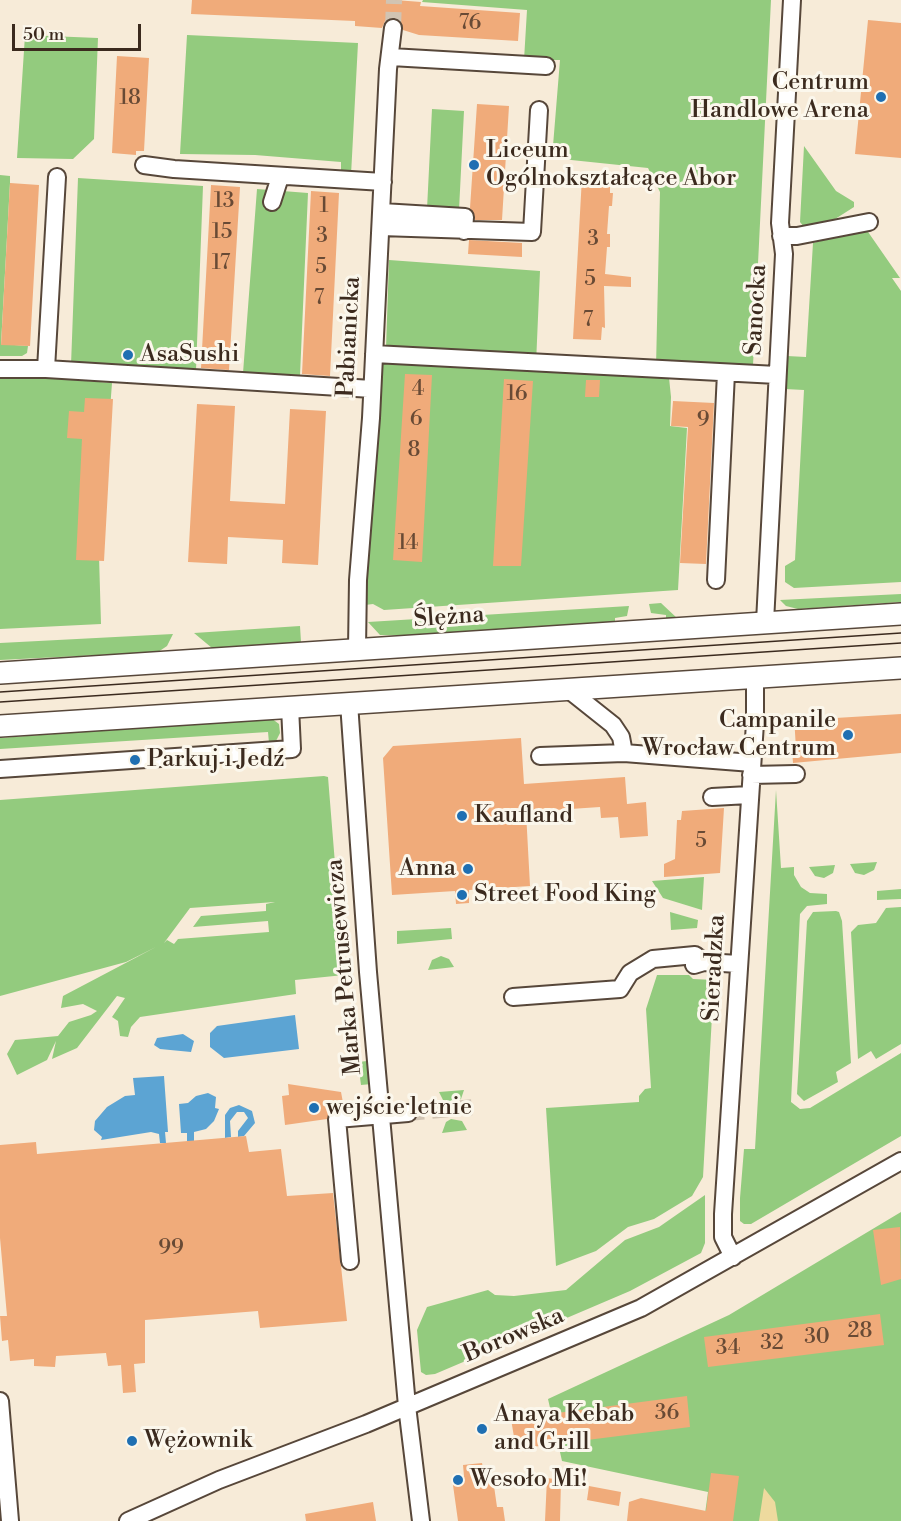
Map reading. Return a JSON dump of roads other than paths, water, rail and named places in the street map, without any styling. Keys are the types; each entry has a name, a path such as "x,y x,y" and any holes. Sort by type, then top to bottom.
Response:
{"main road":[{"name":"Ślężna","path":"0,673 901,614"},
{"path":"0,726 901,668"}],"street":[{"name":"Sanocka","path":"765,622 784,254 780,223 792,0"},
{"name":"Pabianicka","path":"357,649 358,580 372,389 393,28"},
{"path":"391,57 546,66"},
{"path":"381,219 464,231 532,232 538,110"},
{"path":"144,165 280,177 383,182"},
{"path":"46,369 57,177"},
{"path":"272,202 280,177"},
{"path":"781,236 797,236 857,220"},
{"path":"374,354 526,364 668,368 777,375"},
{"path":"0,369 46,369 372,389"},
{"path":"716,580 726,373"},
{"name":"Sieradzka","path":"733,1257 723,1237 723,1214 752,768 755,678"},
{"path":"569,690 613,725 621,737 624,753"},
{"name":"Marka Petrusewicza","path":"349,703 368,972 407,1406 421,1521"},
{"path":"0,769 292,749 290,707"},
{"path":"540,756 624,753 796,774"},
{"path":"712,797 749,795"},
{"path":"513,997 620,989 630,973 641,964 653,959 668,959 676,965 693,966 704,962 739,964"},
{"path":"350,1261 338,1119 408,1113"},
{"name":"Borowska","path":"128,1521 219,1480 407,1406 641,1308 901,1161"},
{"path":"0,1401 2,1463 10,1521"}],"water":[{"path":"295,1015 299,1049 224,1058 210,1047 210,1033 217,1026"},
{"path":"183,1034 194,1041 191,1052 160,1049 154,1045 157,1038"},
{"path":"164,1076 168,1132 165,1132 166,1143 160,1143 159,1134 151,1132 101,1140 102,1137 94,1130 95,1121 107,1107 125,1096 135,1095 133,1078"},
{"path":"208,1093 216,1097 215,1108 219,1109 214,1121 206,1129 194,1132 194,1141 187,1141 187,1133 181,1133 179,1104 188,1103 196,1096"},
{"path":"239,1105 252,1111 255,1123 244,1136 238,1137 238,1131 248,1118 244,1112 237,1112 230,1121 231,1137 225,1138 225,1115 230,1108"}],"tunnel":[{"path":"393,28 394,0"},
{"path":"408,1113 474,1107"}],"tram line":[{"path":"0,692 901,633"},
{"path":"0,702 901,643"}],"place":[{"name":"Centrum Handlowe Arena","path":"881,97"},
{"name":"Liceum Ogólnokształcące Abor","path":"474,165"},
{"name":"AsaSushi","path":"128,355"},
{"name":"Campanile Wrocław Centrum","path":"848,735"},
{"name":"Parkuj i Jedź","path":"135,760"},
{"name":"Kaufland","path":"462,816"},
{"name":"Anna","path":"468,869"},
{"name":"Street Food King","path":"462,895"},
{"name":"wejście letnie","path":"314,1108"},
{"name":"Anaya Kebab and Grill","path":"482,1429"},
{"name":"Wężownik","path":"132,1441"},
{"name":"Wesoło Mi!","path":"458,1480"}]}
